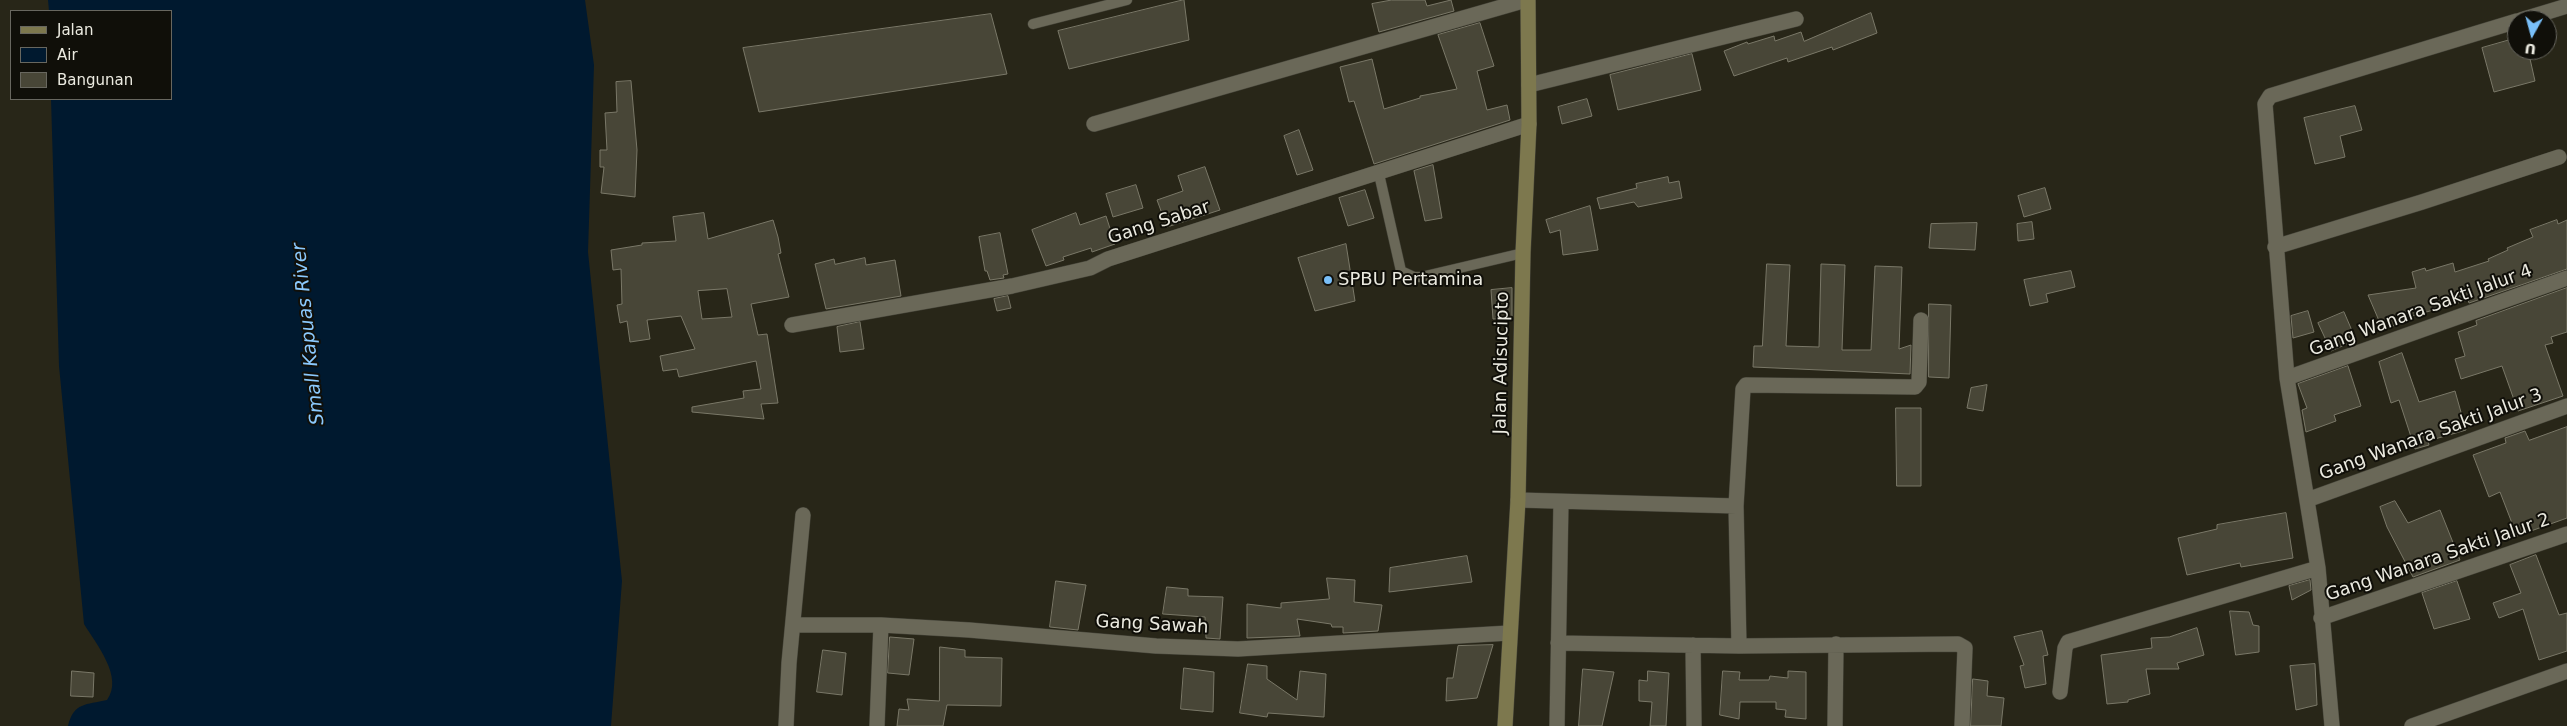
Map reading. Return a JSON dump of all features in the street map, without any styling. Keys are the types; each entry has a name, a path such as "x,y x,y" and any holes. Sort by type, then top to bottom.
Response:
{"main road":[{"name":"Jalan Adisucipto","path":"1505,726 1518,500 1523,253 1529,124 1527,0"}],"street":[{"path":"1094,124 1527,0"},
{"path":"2554,10 2567,6"},
{"path":"1529,84 1796,19"},
{"path":"2332,726 2318,568 2287,378 2265,113 2267,99 2507,24"},
{"name":"Gang Sabar","path":"792,325 1012,286 1090,268 1108,259 1379,174 1529,124"},
{"path":"2275,246 2422,202 2559,157"},
{"name":"Gang Wanara Sakti Jalur 4","path":"2287,378 2567,278"},
{"path":"1739,646 1736,506 1743,389 1746,385 1915,387 1919,382 1921,320"},
{"name":"Gang Wanara Sakti Jalur 3","path":"2307,500 2567,406"},
{"path":"1518,500 1736,506"},
{"path":"1557,726 1561,502"},
{"path":"786,726 803,515"},
{"name":"Gang Wanara Sakti Jalur 2","path":"2321,618 2567,534"},
{"path":"2060,692 2065,648 2068,642 2318,568"},
{"name":"Gang Sawah","path":"793,625 881,625 969,630 1156,646 1238,649 1510,633"},
{"path":"876,726 881,625"},
{"path":"1558,643 1739,646 1836,644 1962,645 1965,648 1962,726"},
{"path":"1835,726 1836,644"},
{"path":"1693,645 1694,726"},
{"path":"2412,726 2567,671"}],"lane":[{"path":"1033,24 1127,0"},
{"path":"1379,174 1401,271 1406,274 1421,277 1523,253"}],"water":[{"name":"Small Kapuas River","path":"48,0 585,0 594,65 588,252 622,581 611,726 68,726 77,709 87,704 107,700 111,691 112,681 106,661 84,624 59,366 51,100 172,100 172,10 49,10"}],"building":[{"path":"1184,0 1189,40 1069,69 1058,31"},
{"path":"1392,0 1425,0 1427,6 1451,0 1454,11 1379,32 1372,4"},
{"path":"1871,13 1877,33 1833,50 1832,47 1788,62 1787,58 1734,76 1724,51 1747,42 1748,44 1774,36 1775,41 1801,32 1804,41"},
{"path":"991,14 1007,74 759,112 743,48"},
{"path":"1480,23 1494,66 1477,71 1487,110 1507,105 1510,120 1374,164 1354,101 1349,102 1340,67 1372,59 1384,109 1420,98 1420,96 1457,89 1438,35"},
{"path":"2507,41 2507,60 2530,60 2535,81 2494,92 2482,48"},
{"path":"1692,54 1701,90 1618,110 1610,75"},
{"path":"631,81 637,150 635,197 601,193 604,167 600,167 600,150 607,150 605,113 617,112 616,82"},
{"path":"1587,99 1592,116 1562,124 1558,107"},
{"path":"2355,106 2362,130 2340,136 2345,157 2315,164 2304,118"},
{"path":"1299,130 1313,170 1297,175 1284,136"},
{"path":"1433,165 1442,218 1425,221 1414,171"},
{"path":"1205,167 1220,210 1167,227 1157,200 1183,191 1178,176"},
{"path":"1668,177 1669,183 1679,181 1682,198 1638,207 1634,202 1600,209 1597,198 1637,188 1636,184"},
{"path":"1136,185 1143,208 1113,217 1106,194"},
{"path":"2045,188 2051,209 2024,217 2018,196"},
{"path":"1365,190 1374,218 1348,226 1339,198"},
{"path":"1590,206 1598,250 1563,255 1560,230 1550,233 1546,220"},
{"path":"704,213 708,239 773,220 781,253 778,254 789,297 751,304 758,335 767,334 778,403 761,404 764,419 692,412 692,407 744,398 743,391 761,389 756,361 679,377 677,369 663,371 660,356 695,349 681,316 647,320 650,339 630,342 627,321 620,323 617,305 622,304 621,269 613,270 611,250 642,245 642,243 676,241 673,217","holes":["727,289 732,317 702,319 698,291"]},
{"path":"1076,213 1080,225 1106,216 1115,244 1092,252 1091,248 1063,257 1064,260 1046,266 1032,230"},
{"path":"2557,220 2558,224 2567,220 2567,269 2469,303 2468,300 2402,319 2403,322 2383,330 2368,295 2416,288 2412,272 2425,268 2426,271 2453,263 2455,272 2489,261 2488,259 2508,250 2507,248 2533,237 2530,230"},
{"path":"2032,222 2034,239 2018,241 2017,224"},
{"path":"1977,223 1975,250 1929,248 1931,224"},
{"path":"1000,233 1008,274 1003,275 1004,278 990,280 987,271 985,271 979,237"},
{"name":"SPBU Pertamina","path":"1346,244 1355,301 1315,311 1298,258"},
{"path":"865,258 866,265 895,260 901,296 826,309 815,264 834,259 835,264"},
{"path":"1767,264 1790,265 1786,346 1819,347 1821,264 1845,265 1842,350 1871,350 1875,266 1902,267 1899,349 1911,345 1910,374 1753,367 1754,346 1762,346"},
{"path":"2071,271 2075,287 2046,294 2048,302 2030,306 2024,280"},
{"path":"1512,288 1512,318 1493,319 1491,290"},
{"path":"2567,288 2567,332 2551,337 2553,343 2545,345 2563,396 2518,411 2502,366 2461,379 2455,359 2465,356 2458,332 2477,325 2476,321"},
{"path":"1008,296 1011,308 997,311 994,299"},
{"path":"1929,304 1951,305 1949,378 1929,377"},
{"path":"2308,311 2314,332 2293,338 2291,316"},
{"path":"2344,312 2356,340 2331,351 2318,323"},
{"path":"860,322 864,349 840,352 837,327"},
{"path":"2402,353 2419,402 2455,391 2466,430 2428,441 2429,445 2415,449 2399,400 2391,403 2379,362"},
{"path":"2348,366 2361,406 2334,415 2336,421 2306,432 2302,410 2307,408 2298,384"},
{"path":"1987,385 1983,411 1967,408 1971,388"},
{"path":"1896,408 1921,408 1921,486 1897,486"},
{"path":"2567,427 2567,518 2517,536 2500,492 2489,497 2473,455 2506,443 2505,438 2525,431 2529,440"},
{"path":"2395,501 2408,523 2440,510 2460,560 2413,577 2387,527 2380,507"},
{"path":"2286,513 2293,558 2241,567 2240,563 2187,575 2178,538 2217,529 2217,525"},
{"path":"2536,555 2559,615 2567,613 2567,651 2539,660 2523,609 2499,618 2493,603 2521,593 2510,565"},
{"path":"1467,556 1472,582 1389,592 1390,568"},
{"path":"1327,578 1355,580 1354,602 1382,605 1378,631 1343,633 1343,627 1332,627 1331,624 1297,619 1300,636 1247,638 1247,604 1281,608 1281,603 1329,599"},
{"path":"2310,580 2311,590 2292,600 2289,586"},
{"path":"1056,581 1086,585 1078,630 1050,627"},
{"path":"2457,581 2470,619 2434,629 2422,593"},
{"path":"1167,587 1188,589 1188,596 1223,597 1220,639 1206,638 1205,617 1163,614"},
{"path":"2230,611 2249,612 2253,625 2259,626 2259,652 2236,655"},
{"path":"2197,628 2204,655 2177,663 2179,669 2146,669 2150,694 2128,700 2128,702 2107,704 2101,655 2152,648 2151,638 2169,637"},
{"path":"2042,631 2048,655 2043,656 2046,684 2025,688 2020,666 2024,665 2014,637"},
{"path":"890,637 914,639 909,675 888,673"},
{"path":"1493,645 1477,698 1446,701 1447,678 1453,678 1458,646"},
{"path":"940,647 965,650 965,657 1002,658 1001,706 947,705 943,726 897,726 899,709 909,710 907,699 939,701"},
{"path":"823,650 846,653 842,695 817,692"},
{"path":"1248,664 1267,666 1267,679 1297,700 1300,671 1326,674 1324,717 1268,713 1267,717 1240,713"},
{"path":"2315,664 2317,705 2296,710 2290,666"},
{"path":"1184,668 1214,672 1213,712 1181,709"},
{"path":"1583,669 1614,672 1602,726 1579,726"},
{"path":"72,671 94,673 93,697 71,696"},
{"path":"1648,671 1669,673 1666,726 1650,726 1652,702 1639,701 1639,680 1647,681"},
{"path":"1723,671 1740,672 1739,680 1769,680 1770,676 1788,678 1788,671 1806,672 1806,719 1785,717 1786,710 1776,709 1776,702 1740,702 1739,719 1720,715"},
{"path":"1973,679 1988,681 1987,696 2004,698 2001,726 1971,726"}],"place":[{"name":"SPBU Pertamina","path":"1328,280"}]}
